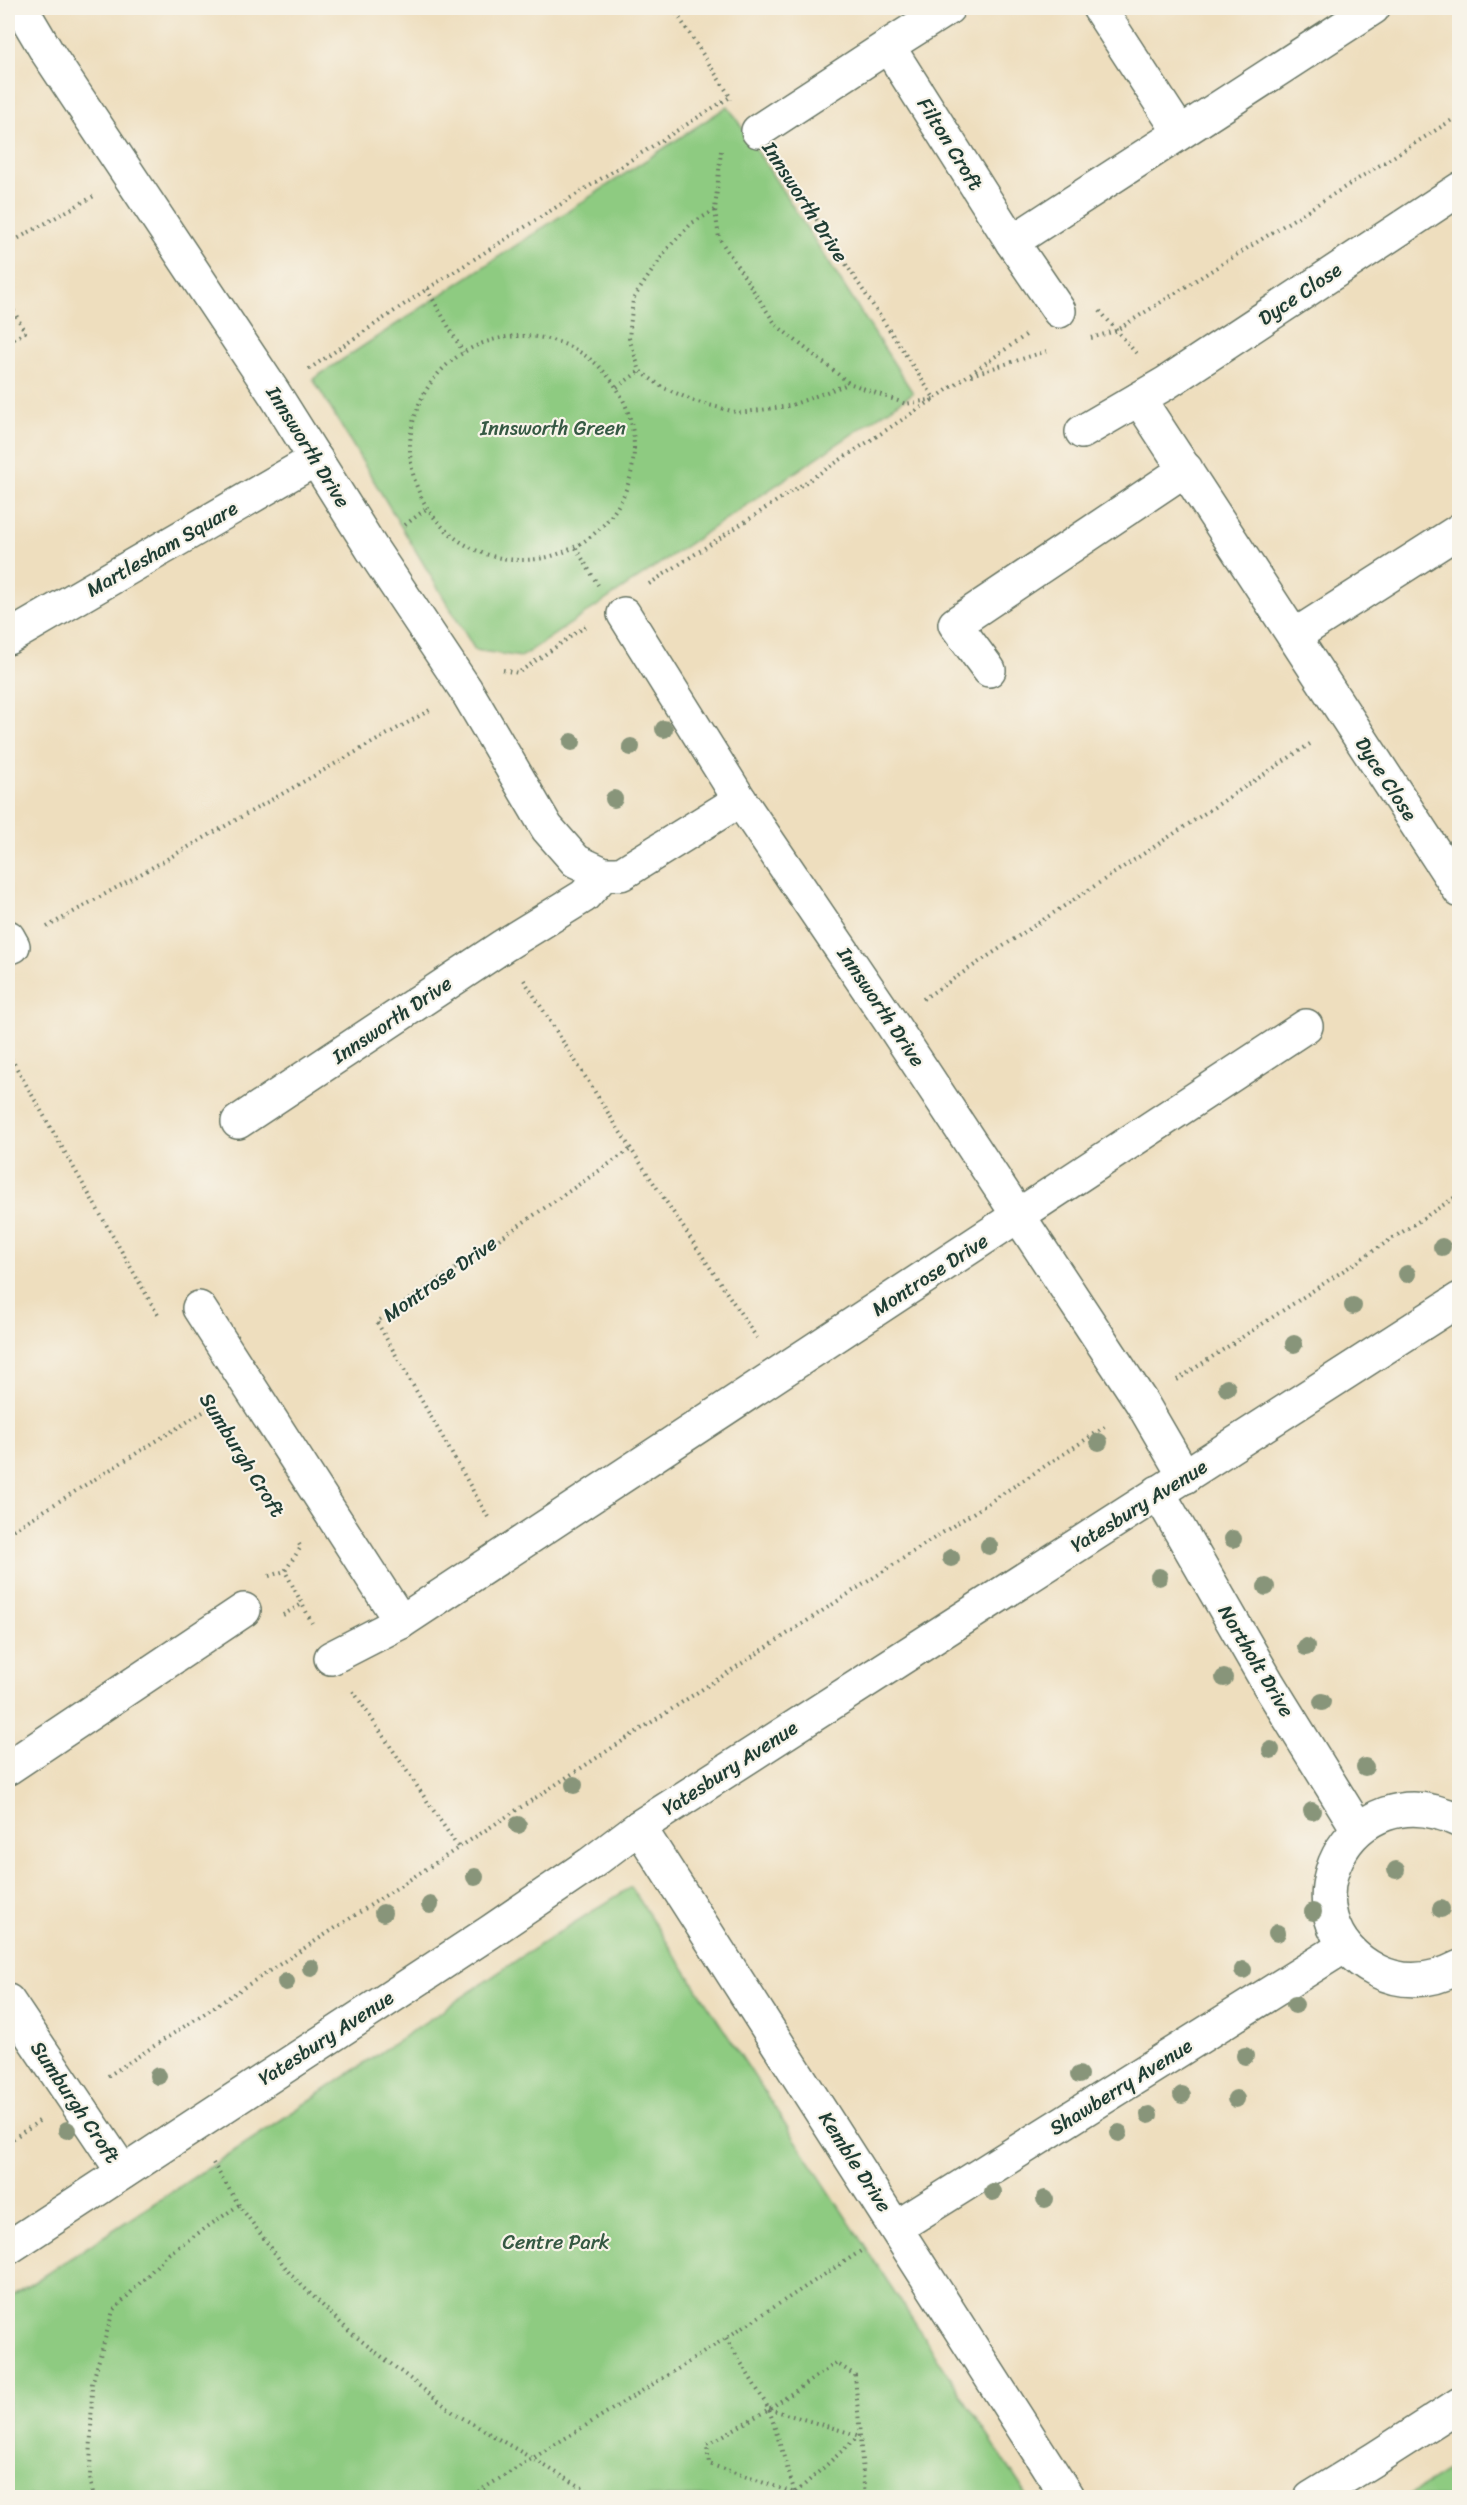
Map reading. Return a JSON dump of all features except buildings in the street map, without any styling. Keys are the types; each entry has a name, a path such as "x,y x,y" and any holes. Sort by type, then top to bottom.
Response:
{"street":[{"name":"Innsworth Drive","path":"21,8 47,52 274,393 466,690 547,828 576,861 604,874 584,896 503,946 238,1122"},
{"path":"758,131 948,8"},
{"path":"1099,8 1179,131"},
{"path":"1012,242 1179,131 1373,8"},
{"name":"Filton Croft","path":"888,46 1012,242 1059,311"},
{"name":"Dyce Close","path":"1082,432 1152,391 1460,189"},
{"name":"Dyce Close","path":"1152,391 1186,470 1460,891"},
{"name":"Martlesham Square","path":"8,638 316,459"},
{"path":"989,670 955,624 1186,470"},
{"path":"1294,636 1460,530"},
{"name":"Innsworth Drive","path":"624,614 740,800 890,1021 1142,1403 1172,1484"},
{"path":"604,874 621,874 740,800"},
{"path":"1018,1216 1306,1026"},
{"name":"Montrose Drive","path":"331,1658 401,1623 1018,1216"},
{"name":"Yatesbury Avenue","path":"8,2248 490,1932 590,1864 639,1827 1460,1299"},
{"path":"199,1308 401,1623"},
{"name":"Northolt Drive","path":"1172,1484 1269,1685 1358,1829"},
{"path":"8,1768 244,1610"},
{"path":"1460,1821 1442,1812 1412,1808 1384,1813 1358,1829 1341,1848 1331,1872 1328,1898 1333,1923 1345,1946 1365,1964 1389,1977 1416,1981 1442,1976 1460,1967"},
{"name":"Kemble Drive","path":"639,1827 897,2227 1068,2498"},
{"name":"Shawberry Avenue","path":"897,2227 1345,1946"},
{"name":"Sumburgh Croft","path":"8,2001 123,2172"},
{"path":"1311,2498 1460,2404"}],"path":[{"name":"Innsworth Drive","path":"673,8 730,96 758,131 934,399"},
{"path":"728,107 730,96"},
{"path":"274,393 427,289 730,96"},
{"path":"1081,341 1115,331 1460,115"},
{"path":"722,140 715,210 719,238 776,325 849,383 906,404 934,399"},
{"path":"8,244 131,176"},
{"path":"715,210 692,223 667,249 633,299 629,338 640,371 662,387 693,401 739,413 789,406 849,383"},
{"path":"427,289 463,352"},
{"path":"647,585 934,399 1059,311 1089,297 1115,331 1152,391"},
{"path":"8,300 25,332 8,343"},
{"path":"510,336 549,338 579,351 604,371 617,387 630,414 635,459 624,498 606,525 576,548 534,561 484,555 448,534 426,509 412,473 411,428 423,394 463,352 510,336"},
{"path":"967,376 1058,348"},
{"path":"617,387 640,371"},
{"path":"446,661 518,673 590,623"},
{"path":"10,942 466,690"},
{"path":"890,1021 1348,719"},
{"path":"503,946 631,1149 781,1374"},
{"path":"8,1053 163,1324"},
{"name":"Montrose Drive","path":"508,1551 377,1322 631,1149"},
{"path":"73,2099 1460,1194"},
{"name":"Sumburgh Croft","path":"205,1396 218,1417"},
{"path":"8,1533 211,1407"},
{"name":"Sumburgh Croft","path":"295,1537 301,1547 285,1570 331,1658 458,1847"},
{"path":"190,2127 239,2205 291,2275 350,2332 454,2413 600,2498"},
{"path":"94,2498 90,2478 92,2384 113,2311 168,2254 239,2205"},
{"path":"468,2498 726,2338 897,2227"},
{"path":"726,2338 769,2409 795,2495"},
{"path":"809,2498 709,2464 707,2445 769,2409 836,2363 855,2375 865,2498"},
{"path":"769,2409 860,2436"},
{"path":"795,2495 860,2436"}],"green space":[{"name":"Innsworth Green","path":"728,106 913,393 521,657 475,650 313,379"},
{"name":"Centre Park","path":"631,1887 1028,2497 8,2497 8,2299 269,2128 542,1943"},
{"path":"1459,2463 1459,2497 1406,2497"}]}
